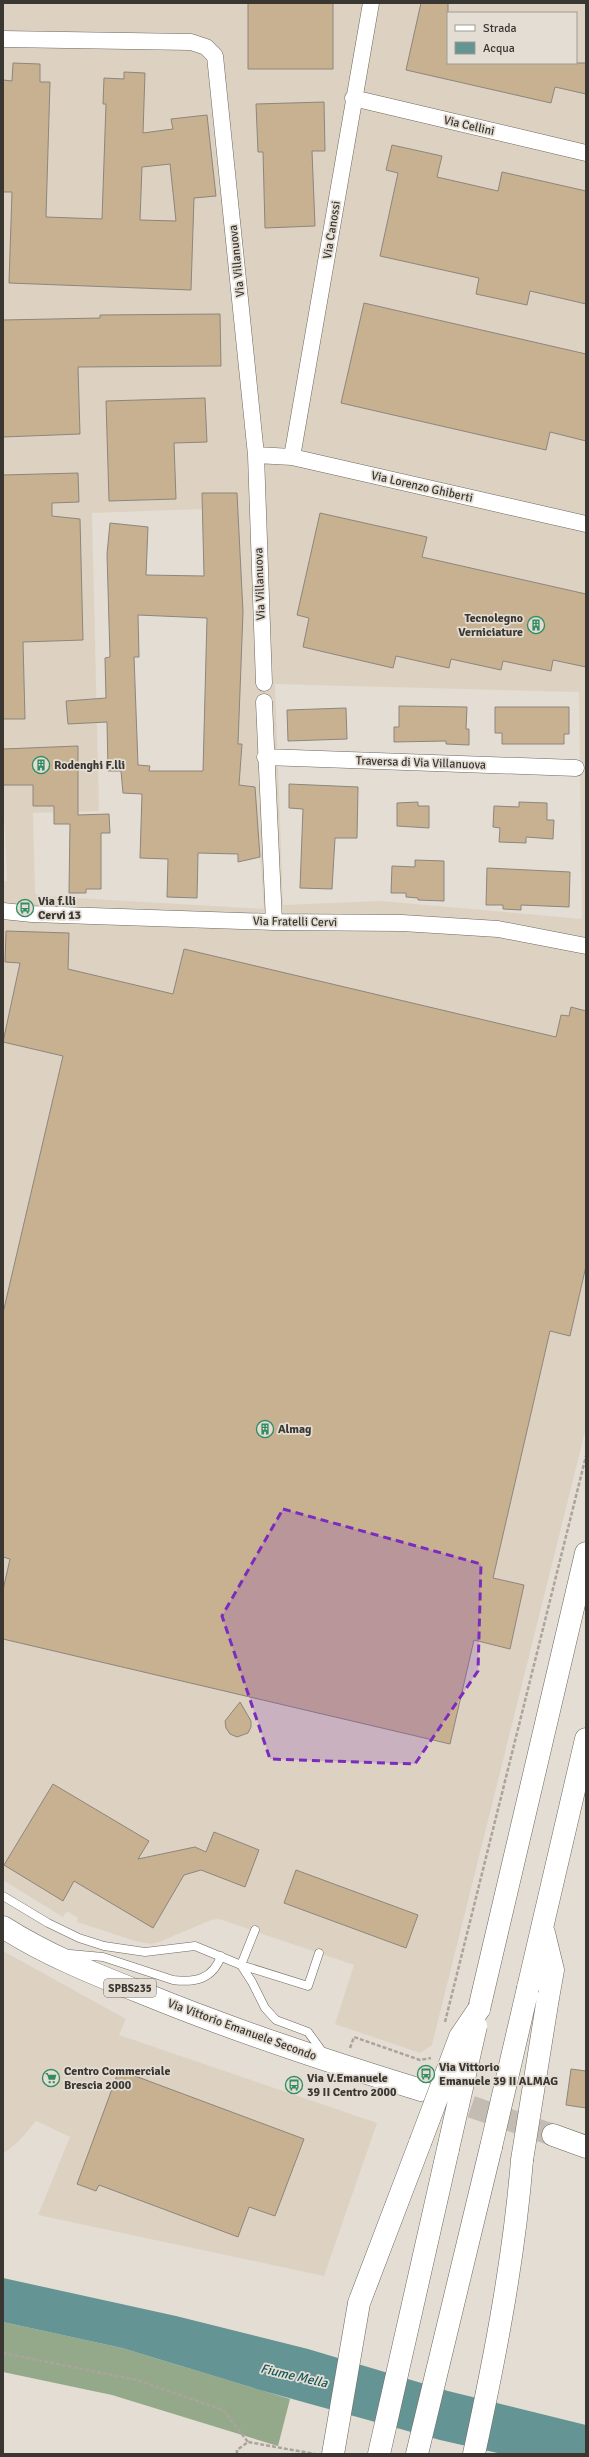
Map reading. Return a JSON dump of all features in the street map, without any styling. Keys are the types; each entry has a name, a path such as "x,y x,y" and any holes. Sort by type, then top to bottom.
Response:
{"main road":[{"path":"378,2454 479,2009 586,1553"},
{"path":"417,2454 543,1930 572,1791 586,1739"},
{"name":"Via Vittorio Emanuele Secondo","path":"3,1928 50,1953 105,1978 212,2021 336,2064 420,2090"},
{"path":"474,2454 493,2369 519,2202 522,2160 553,1970 543,1930"},
{"path":"333,2454 359,2303 460,2037 479,2009"},
{"path":"552,2135 586,2146"}],"street":[{"name":"Via Canossi","path":"292,457 353,98 371,3"},
{"name":"Via Villanuova","path":"3,39 191,42 206,46 212,52 216,61 256,455 264,683"},
{"name":"Via Cellini","path":"353,98 586,153"},
{"name":"Via Lorenzo Ghiberti","path":"256,455 292,457 586,524"},
{"path":"264,702 265,757 274,922"},
{"name":"Traversa di Via Villanuova","path":"265,757 576,768"},
{"name":"Via Fratelli Cervi","path":"3,911 32,914 274,922 402,923 498,929 586,946"}],"lane":[{"path":"3,1896 48,1923 79,1938 104,1946 145,1952 195,1946 241,1966 308,1986 319,1953"},
{"path":"241,1966 255,1930"},
{"path":"50,1953 103,1957 173,1980 185,1982 198,1980 209,1975 217,1966 221,1956"},
{"path":"241,1966 252,1982 265,2008 276,2020 308,2032 336,2064"}],"path":[{"path":"444,2027 586,1456"},
{"path":"336,2064 354,2036 420,2060 429,2059 432,2056"},
{"path":"3,2353 137,2380 223,2410 248,2442 315,2454"},
{"path":"237,2454 237,2450 248,2442"}],"highlighted area":[{"path":"283,1509 481,1564 478,1671 415,1764 270,1759 222,1616"}],"shaded area":[{"path":"3,3 586,3 586,1428 432,2045 420,2053 335,2024 354,1965 219,1919 211,1920 159,1942 151,1944 135,1941 77,1922 78,1918 67,1911 63,1917 3,1880 3,881 7,881 3,788","holes":["202,493 237,493 243,612 238,744 242,745 239,785 255,787 264,909 41,896 35,894 33,813 99,811 92,513 202,509","275,684 579,692 582,919 381,901 283,905"]},
{"path":"3,1951 126,2019 119,2035 377,2123 324,2276 38,2215 70,2137 36,2121 19,2141 3,2154"}],"green space":[{"path":"3,2322 122,2348 290,2399 278,2446 112,2395 3,2372"}],"water":[{"name":"Fiume Mella","path":"3,2278 176,2316 308,2349 448,2391 586,2425 586,2454 502,2454 440,2440 260,2390 122,2348 3,2322"}],"building":[{"path":"248,3 333,3 333,69 248,69"},
{"path":"421,3 448,3 447,64 586,63 586,94 555,87 551,103 406,70"},
{"path":"13,63 40,64 40,82 50,82 46,217 102,219 106,104 103,104 104,78 124,79 124,72 145,73 143,133 173,129 171,119 207,115 216,196 194,198 191,290 9,283 12,192 3,192 3,80 12,81","holes":["170,164 176,221 140,220 142,167"]},
{"path":"324,102 325,151 312,151 315,226 265,228 263,152 258,152 256,104"},
{"path":"392,145 442,156 437,177 498,191 502,172 586,191 586,304 530,291 527,305 476,294 479,278 380,256 398,173 386,170"},
{"path":"364,303 586,354 586,441 550,432 546,450 341,403"},
{"path":"220,314 221,366 78,367 80,434 3,437 3,320 100,318 100,315"},
{"path":"205,398 207,442 174,443 176,499 109,501 106,401"},
{"path":"78,473 79,502 52,503 52,516 80,519 83,640 23,642 25,719 3,719 3,475"},
{"path":"202,493 237,493 243,612 238,744 242,744 239,785 255,787 260,857 238,862 238,854 198,853 197,898 167,897 168,859 140,858 142,794 123,793 121,771 108,771 107,722 68,724 66,701 106,698 105,658 110,657 107,554 110,523 148,527 146,575 204,576","holes":["138,615 207,618 203,771 149,771 150,766 138,765 134,657 139,657"]},
{"path":"320,513 427,537 422,557 586,594 586,667 553,660 551,671 503,661 501,670 451,659 449,668 396,656 393,668 303,647 309,618 297,615"},
{"path":"399,706 467,707 466,729 469,729 469,745 446,744 446,741 394,742 394,727 399,727"},
{"path":"495,707 569,707 569,734 564,734 564,744 502,744 502,733 495,733"},
{"path":"346,708 347,739 288,741 287,710"},
{"path":"78,746 78,815 109,814 110,833 101,833 101,889 86,889 86,893 69,893 70,824 54,824 54,806 33,806 33,785 3,785 3,749"},
{"path":"289,784 358,787 357,838 335,838 332,889 300,888 303,809 289,808"},
{"path":"418,802 418,806 429,806 429,828 397,826 397,803"},
{"path":"519,802 547,803 547,820 554,820 553,839 526,837 526,843 499,842 500,828 493,827 494,806 519,807"},
{"path":"415,860 444,861 444,901 418,900 418,898 406,897 406,893 391,893 392,866 415,867"},
{"path":"487,868 570,872 569,907 521,905 521,910 503,909 503,905 486,905"},
{"name":"Almag","path":"6,931 69,933 68,969 173,994 184,949 556,1037 561,1015 569,1016 571,1007 586,1011 586,1266 570,1336 550,1331 493,1578 524,1585 510,1649 474,1640 450,1744 3,1639 3,1590 10,1559 3,1557 3,1313 63,1056 3,1042 20,963 5,962"},
{"path":"240,1702 251,1721 251,1727 248,1733 237,1737 230,1734 226,1728 225,1721"},
{"path":"53,1784 149,1841 138,1859 195,1847 206,1852 214,1832 259,1850 245,1887 201,1870 184,1875 153,1928 74,1881 63,1901 4,1865"},
{"path":"296,1870 418,1915 406,1948 284,1903"},
{"path":"571,2069 586,2071 586,2108 566,2105"},
{"path":"119,2070 304,2139 275,2216 249,2207 238,2237 99,2185 96,2191 77,2184"}],"tunnel":[{"path":"440,2096 553,2135"}],"place":[{"name":"Tecnolegno Verniciature","path":"536,625"},
{"name":"Rodenghi F.lli","path":"41,765"},
{"name":"Via f.lli Cervi 13","path":"25,908"},
{"name":"Almag","path":"265,1429"},
{"name":"Via Vittorio Emanuele 39 II ALMAG","path":"426,2074"},
{"name":"Centro Commerciale Brescia 2000","path":"51,2078"},
{"name":"Via V.Emanuele 39 II Centro 2000","path":"294,2085"}]}
